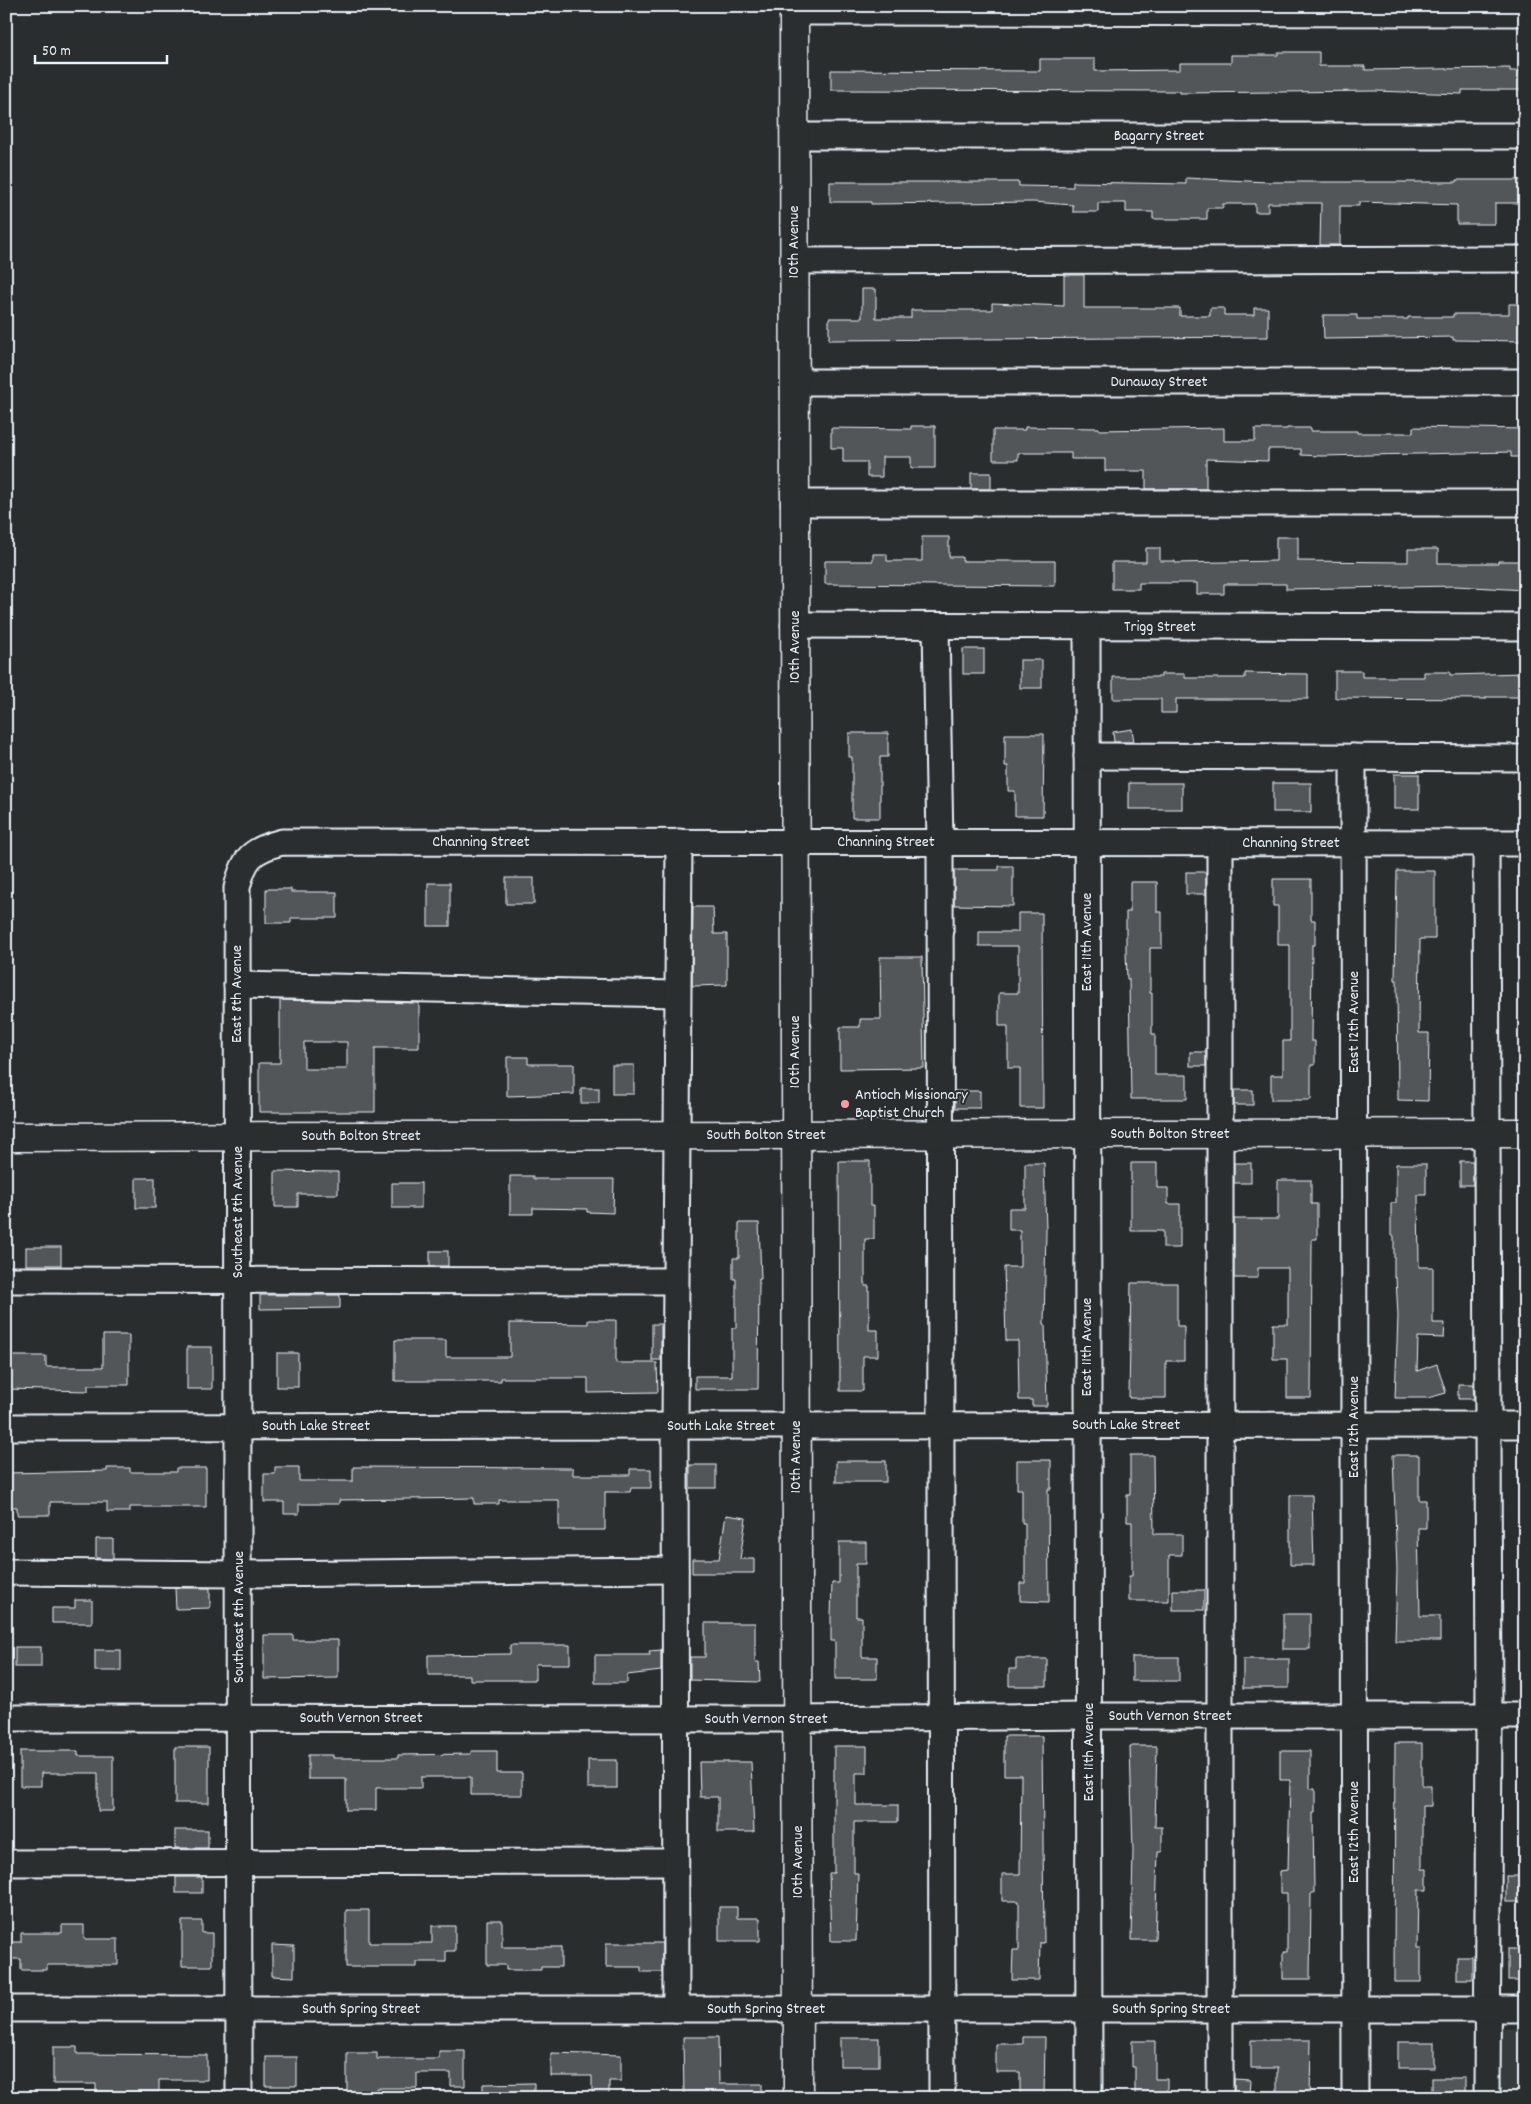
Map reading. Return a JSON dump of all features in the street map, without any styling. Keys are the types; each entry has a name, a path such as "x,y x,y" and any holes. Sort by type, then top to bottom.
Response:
{"main road":[{"name":"10th Avenue","path":"794,9 798,2098"},
{"name":"South Bolton Street","path":"6,1137 1525,1133"}],"street":[{"path":"794,9 1525,13"},
{"name":"Bagarry Street","path":"794,136 1525,136"},
{"path":"794,261 1525,259"},
{"name":"Dunaway Street","path":"794,382 1525,382"},
{"path":"794,504 1525,503"},
{"name":"Trigg Street","path":"794,625 1525,627"},
{"path":"936,626 940,842 940,1134 943,1425 942,2098"},
{"name":"East 11th Avenue","path":"1087,627 1089,2098"},
{"path":"1087,756 1525,758"},
{"name":"East 12th Avenue","path":"1353,757 1355,2098"},
{"name":"Channing Street","path":"251,855 266,846 282,842 1525,843"},
{"path":"676,2009 675,1281 679,842"},
{"path":"1220,842 1220,2098"},
{"path":"1486,843 1489,1716 1487,2098"},
{"name":"East 8th Avenue","path":"238,1136 237,888 242,869 251,855"},
{"path":"238,985 677,994"},
{"name":"Southeast 8th Avenue","path":"238,1136 239,2098"},
{"path":"6,1280 675,1281"},
{"name":"South Lake Street","path":"6,1427 1525,1425"},
{"path":"6,1572 239,1574 675,1570"},
{"name":"South Vernon Street","path":"6,1718 797,1720 1089,1716 1525,1716"},
{"path":"6,1864 675,1862"},
{"name":"South Spring Street","path":"6,2009 1525,2009"}],"shaded area":[{"path":"1496,2029 1525,2029 1525,2098 1496,2098"}],"building":[{"path":"1278,52 1319,52 1319,66 1365,66 1365,70 1510,68 1510,71 1525,71 1525,90 1462,90 1462,94 1375,91 1180,93 1180,91 831,90 831,70 1040,71 1040,59 1095,59 1095,71 1180,70 1180,63 1231,63 1231,55 1278,55"},
{"path":"1186,178 1268,182 1525,180 1525,203 1495,203 1495,224 1457,224 1457,205 1359,202 1359,206 1340,206 1340,245 1320,245 1321,203 1268,203 1268,212 1255,212 1255,204 1223,204 1223,208 1207,208 1207,219 1153,219 1153,212 1126,212 1126,203 1098,203 1098,212 1073,212 1073,205 1033,202 871,204 871,202 830,202 830,182 1019,182 1019,186 1073,187 1073,182 1186,184"},
{"path":"1064,275 1084,275 1084,308 1180,308 1180,316 1210,316 1210,308 1224,308 1224,315 1254,315 1254,308 1268,308 1268,337 829,340 829,318 862,318 862,289 876,289 876,318 911,318 911,310 992,310 992,303 1064,306"},
{"path":"1509,304 1525,304 1525,341 1453,340 1453,337 1324,339 1323,315 1357,315 1357,319 1408,319 1408,317 1453,317 1453,314 1509,314"},
{"path":"911,426 935,426 935,468 911,468 911,457 882,457 882,477 867,477 867,462 843,462 843,448 831,448 831,428 911,429"},
{"path":"1025,427 1099,428 1099,430 1224,428 1224,441 1255,441 1255,429 1311,428 1311,431 1413,433 1413,427 1525,429 1525,457 1511,457 1511,452 1321,456 1301,455 1301,449 1268,449 1268,461 1206,459 1206,489 1146,489 1146,471 1105,471 1105,459 1071,459 1071,453 1018,453 1018,460 993,460 993,430 1025,430"},
{"path":"971,473 991,473 991,489 971,489"},
{"path":"922,537 949,537 949,557 962,557 962,561 1055,561 1055,586 825,584 825,561 873,561 873,554 887,554 887,561 922,561"},
{"path":"1276,537 1298,537 1298,561 1408,562 1408,549 1438,549 1438,563 1525,561 1525,590 1456,586 1286,589 1286,584 1224,584 1224,594 1197,594 1197,583 1139,583 1139,589 1112,589 1112,562 1146,562 1146,548 1160,548 1160,561 1175,561 1175,563 1276,561"},
{"path":"963,649 984,649 984,674 963,674"},
{"path":"1020,660 1042,660 1042,688 1020,688"},
{"path":"1335,671 1362,671 1362,677 1424,677 1424,672 1450,672 1450,675 1525,673 1525,697 1486,697 1486,699 1335,698"},
{"path":"1245,673 1308,674 1308,699 1176,699 1176,713 1161,713 1161,699 1113,699 1113,677 1161,677 1161,674 1185,674 1185,678 1245,678"},
{"path":"1132,729 1134,742 1114,742 1113,732"},
{"path":"849,733 888,733 888,757 880,757 880,818 852,818 852,757 849,757"},
{"path":"1005,734 1044,734 1043,816 1015,816 1015,791 1008,791 1008,766 1005,766"},
{"path":"1394,774 1419,774 1419,809 1394,809"},
{"path":"1129,783 1182,783 1182,809 1129,809"},
{"path":"1273,783 1311,783 1311,812 1273,812"},
{"path":"999,866 1013,866 1013,906 954,905 954,870 999,870"},
{"path":"1397,871 1435,871 1435,939 1420,939 1419,1033 1429,1033 1428,1101 1398,1100 1397,980 1395,980"},
{"path":"1186,872 1206,872 1206,894 1186,894"},
{"path":"506,878 534,878 534,904 506,904"},
{"path":"1273,879 1311,879 1311,920 1315,920 1315,945 1312,945 1311,1041 1315,1041 1315,1065 1311,1065 1311,1100 1271,1100 1271,1075 1283,1075 1283,1041 1290,1041 1290,945 1278,945 1278,906 1273,906"},
{"path":"1130,882 1157,882 1157,912 1162,912 1162,948 1150,948 1150,993 1152,993 1152,1034 1155,1034 1155,1075 1187,1075 1187,1099 1131,1099 1129,979 1127,979 1126,951 1126,912 1130,912"},
{"path":"428,883 450,883 450,926 428,926"},
{"path":"266,889 291,889 291,892 337,892 337,918 291,918 291,923 266,923"},
{"path":"693,907 713,907 714,934 727,934 727,985 692,986"},
{"path":"1018,913 1042,913 1043,1108 1020,1108 1020,1068 1008,1068 1008,1026 999,1026 999,993 1018,993 1018,946 979,946 979,932 1018,932"},
{"path":"880,957 922,957 924,1068 840,1069 840,1027 860,1027 860,1019 881,1019"},
{"path":"280,1000 419,1003 419,1048 375,1048 375,1112 259,1112 259,1063 280,1063","holes":["304,1042 347,1042 347,1069 304,1069"]},
{"path":"1190,1052 1206,1052 1206,1066 1190,1066"},
{"path":"507,1057 528,1057 528,1064 574,1064 574,1094 507,1096"},
{"path":"612,1065 634,1065 634,1094 612,1094"},
{"path":"581,1088 599,1088 599,1103 581,1103"},
{"path":"1234,1090 1253,1090 1253,1105 1234,1105"},
{"path":"955,1091 980,1091 980,1108 955,1108"},
{"path":"839,1161 870,1161 870,1206 874,1206 874,1239 865,1239 865,1286 869,1286 869,1330 878,1330 878,1356 863,1356 863,1391 840,1391"},
{"path":"1460,1161 1473,1161 1473,1185 1460,1185"},
{"path":"1025,1163 1044,1163 1046,1230 1044,1324 1047,1406 1032,1406 1032,1400 1019,1400 1018,1341 1006,1341 1004,1267 1020,1267 1020,1230 1009,1230 1009,1208 1025,1208"},
{"path":"1131,1163 1157,1163 1157,1188 1168,1188 1168,1204 1180,1204 1180,1248 1163,1248 1163,1231 1131,1231"},
{"path":"1234,1163 1251,1163 1251,1183 1234,1183"},
{"path":"1396,1164 1426,1164 1426,1195 1418,1195 1419,1267 1433,1267 1433,1323 1445,1323 1444,1338 1418,1337 1417,1371 1437,1364 1446,1393 1428,1398 1395,1398 1398,1316 1396,1278 1394,1278 1394,1236 1391,1236 1391,1203 1396,1203"},
{"path":"275,1171 338,1172 338,1194 298,1194 298,1207 275,1207"},
{"path":"510,1176 533,1176 533,1179 614,1179 613,1213 587,1212 587,1209 533,1208 533,1214 510,1214"},
{"path":"136,1178 155,1178 155,1208 136,1208"},
{"path":"1278,1180 1311,1180 1311,1204 1317,1204 1317,1239 1312,1239 1311,1398 1287,1398 1287,1359 1273,1359 1273,1324 1288,1324 1288,1268 1258,1268 1258,1278 1234,1278 1234,1219 1278,1219"},
{"path":"392,1183 421,1183 421,1208 392,1208"},
{"path":"739,1223 759,1223 761,1279 759,1279 758,1389 695,1389 695,1376 732,1376 732,1328 736,1328 736,1279 733,1279 733,1258 739,1258"},
{"path":"26,1247 61,1247 61,1265 26,1265"},
{"path":"430,1251 448,1251 448,1266 430,1266"},
{"path":"1131,1283 1177,1283 1177,1326 1184,1326 1184,1361 1166,1361 1166,1398 1129,1398"},
{"path":"260,1295 340,1295 340,1308 260,1309"},
{"path":"588,1320 616,1320 616,1363 657,1363 658,1392 588,1393 588,1378 501,1378 501,1381 395,1381 395,1340 446,1340 446,1357 510,1357 510,1323 588,1324"},
{"path":"652,1324 661,1324 661,1360 652,1360"},
{"path":"103,1335 129,1335 129,1385 88,1385 88,1391 6,1389 6,1356 46,1356 46,1367 103,1367"},
{"path":"187,1347 212,1347 212,1389 187,1389"},
{"path":"277,1353 298,1353 298,1387 277,1387"},
{"path":"1458,1384 1473,1384 1474,1399 1458,1399"},
{"path":"1130,1455 1153,1455 1154,1534 1182,1534 1182,1555 1169,1555 1169,1601 1129,1601 1129,1576 1132,1576 1132,1522 1127,1522 1127,1495 1130,1495"},
{"path":"1393,1455 1419,1455 1419,1500 1426,1500 1426,1528 1418,1528 1420,1616 1440,1616 1440,1641 1395,1641 1397,1570"},
{"path":"1017,1460 1051,1460 1051,1489 1048,1489 1049,1602 1020,1601 1020,1583 1025,1583 1025,1523 1022,1523 1022,1489 1017,1489"},
{"path":"836,1461 886,1461 886,1482 836,1482"},
{"path":"690,1465 716,1465 716,1488 690,1488"},
{"path":"275,1467 299,1467 299,1481 353,1481 353,1467 573,1468 573,1475 630,1475 630,1469 651,1469 651,1488 631,1488 630,1492 605,1492 605,1530 559,1530 559,1500 499,1500 499,1504 474,1504 474,1498 339,1500 339,1504 299,1504 299,1514 284,1514 284,1502 264,1502 264,1474 275,1474"},
{"path":"107,1468 130,1468 130,1472 176,1472 176,1468 206,1468 206,1507 130,1507 130,1512 107,1512 107,1502 50,1502 50,1515 17,1515 17,1507 6,1507 6,1473 107,1471"},
{"path":"1290,1495 1312,1495 1314,1565 1290,1565"},
{"path":"726,1515 746,1518 740,1559 754,1559 754,1573 692,1573 692,1559 719,1559"},
{"path":"96,1539 113,1539 113,1559 96,1558"},
{"path":"839,1542 866,1542 866,1564 856,1564 856,1617 862,1617 862,1657 877,1657 877,1679 835,1679 835,1641 831,1641 831,1617 832,1583 839,1583"},
{"path":"175,1588 210,1588 210,1608 176,1609"},
{"path":"1173,1590 1204,1590 1204,1610 1173,1610"},
{"path":"75,1600 92,1600 92,1623 52,1623 52,1608 75,1608"},
{"path":"1283,1614 1310,1614 1310,1649 1283,1649"},
{"path":"705,1623 755,1623 755,1662 759,1662 760,1682 690,1680 690,1657 705,1657"},
{"path":"264,1635 293,1635 293,1640 338,1640 338,1678 264,1679"},
{"path":"510,1645 570,1645 570,1664 535,1664 535,1680 470,1680 470,1675 428,1675 428,1655 510,1654"},
{"path":"15,1647 41,1647 41,1667 15,1667"},
{"path":"95,1650 121,1650 121,1671 95,1671"},
{"path":"661,1650 661,1671 627,1675 627,1683 595,1683 595,1655 650,1655 649,1651"},
{"path":"1132,1657 1179,1657 1179,1681 1132,1681"},
{"path":"1016,1659 1047,1659 1047,1686 1009,1686 1009,1669 1016,1669"},
{"path":"1243,1659 1289,1659 1289,1688 1243,1688"},
{"path":"1004,1736 1042,1736 1044,1943 1040,1943 1039,1980 1012,1980 1013,1950 1019,1950 1019,1901 1002,1901 1002,1874 1020,1874 1021,1775 1004,1775"},
{"path":"1395,1743 1422,1743 1422,1786 1431,1786 1431,1806 1422,1806 1422,1869 1427,1869 1427,1890 1418,1890 1417,1948 1421,1948 1421,1982 1394,1982"},
{"path":"834,1746 867,1746 867,1773 856,1773 856,1805 898,1805 898,1822 854,1822 854,1873 858,1873 856,1941 831,1941 829,1873 834,1873"},
{"path":"1130,1746 1157,1746 1155,1827 1162,1827 1162,1852 1158,1852 1155,1940 1131,1940 1133,1852"},
{"path":"175,1747 209,1747 209,1803 175,1803"},
{"path":"20,1751 78,1751 78,1756 113,1756 113,1811 98,1811 98,1773 41,1773 41,1786 20,1786"},
{"path":"471,1751 497,1751 497,1773 522,1773 522,1795 471,1795 471,1777 421,1777 421,1788 376,1788 376,1810 346,1810 346,1779 308,1779 308,1755 333,1755 333,1758 398,1758 398,1755 471,1754"},
{"path":"1280,1751 1310,1751 1310,1789 1315,1789 1315,1813 1313,1813 1314,1893 1311,1893 1310,1979 1283,1979 1283,1952 1287,1952 1287,1893 1280,1893 1280,1871 1288,1870 1290,1780 1280,1780"},
{"path":"588,1760 617,1760 617,1788 588,1788"},
{"path":"699,1762 751,1762 754,1832 718,1832 718,1797 700,1797"},
{"path":"175,1830 208,1830 208,1848 175,1848"},
{"path":"1506,1876 1525,1876 1525,1902 1506,1902"},
{"path":"176,1877 202,1877 202,1893 176,1893"},
{"path":"719,1907 737,1907 737,1918 760,1918 760,1941 719,1941"},
{"path":"346,1910 369,1910 369,1943 432,1943 432,1926 455,1926 455,1951 446,1951 446,1962 417,1962 417,1967 346,1967"},
{"path":"487,1920 502,1920 502,1947 561,1947 561,1967 541,1967 541,1970 506,1970 506,1965 487,1965"},
{"path":"182,1921 202,1921 202,1933 212,1933 212,1966 182,1966"},
{"path":"62,1925 84,1925 84,1939 118,1939 118,1965 47,1965 47,1970 21,1970 21,1959 6,1959 6,1942 21,1942 21,1933 62,1933"},
{"path":"606,1943 662,1943 662,1972 641,1972 641,1967 606,1967"},
{"path":"272,1945 294,1946 294,1977 272,1976"},
{"path":"1508,1949 1525,1949 1525,1981 1508,1981"},
{"path":"1457,1957 1472,1957 1472,1979 1457,1979"},
{"path":"683,2037 718,2037 719,2084 762,2084 762,2098 684,2098"},
{"path":"1023,2037 1045,2037 1044,2098 1020,2098 1020,2072 996,2072 996,2044 1023,2044"},
{"path":"840,2038 879,2038 879,2066 840,2066"},
{"path":"1251,2040 1311,2040 1310,2098 1277,2098 1277,2068 1251,2068"},
{"path":"1132,2041 1155,2041 1155,2079 1167,2079 1167,2098 1135,2098 1135,2067 1132,2067"},
{"path":"1398,2042 1434,2042 1434,2068 1398,2068"},
{"path":"53,2047 77,2047 77,2054 207,2055 207,2080 159,2080 159,2092 96,2091 96,2084 53,2084"},
{"path":"439,2051 465,2051 465,2086 451,2086 451,2073 417,2073 417,2088 377,2088 377,2098 347,2098 347,2053 377,2053 377,2059 439,2059"},
{"path":"551,2053 621,2055 621,2081 609,2081 609,2096 592,2096 592,2076 551,2076"},
{"path":"266,2057 297,2057 297,2086 266,2086"},
{"path":"1432,2078 1465,2078 1465,2098 1432,2098"},
{"path":"1234,2079 1250,2080 1249,2097 1234,2097"},
{"path":"534,2083 534,2098 483,2098 483,2084"}],"place":[{"name":"Antioch Missionary Baptist Church","path":"845,1104"}]}
